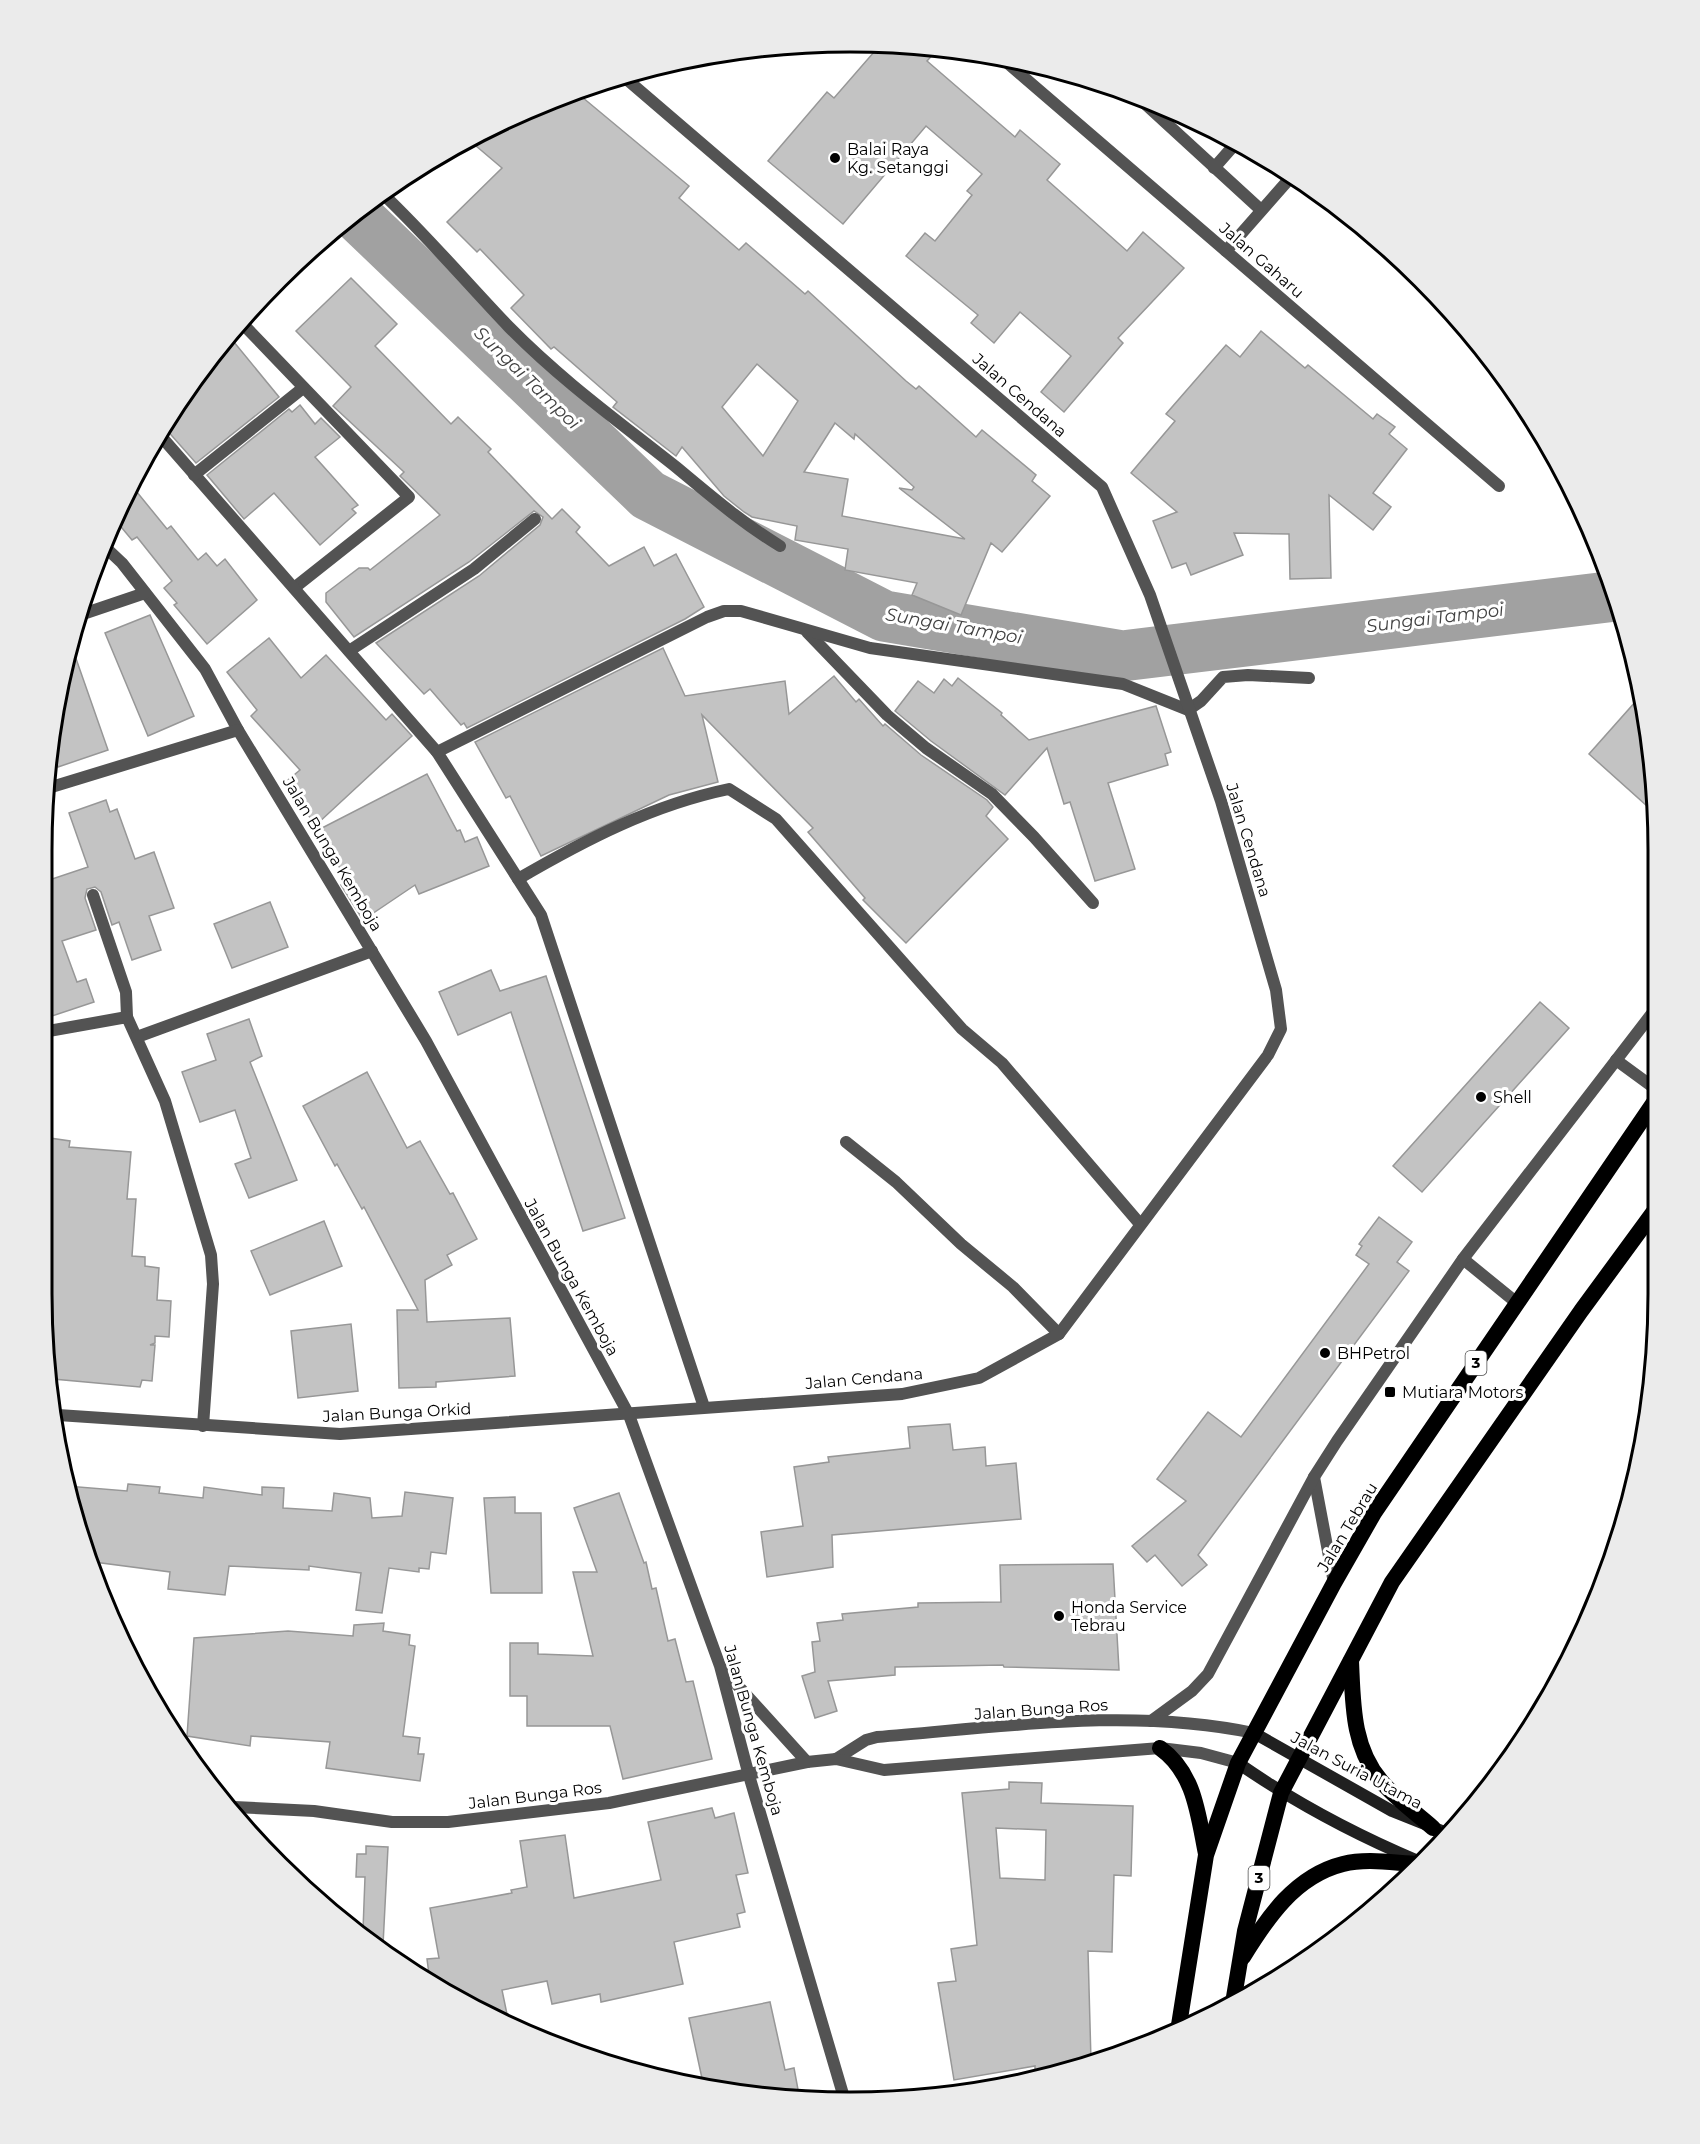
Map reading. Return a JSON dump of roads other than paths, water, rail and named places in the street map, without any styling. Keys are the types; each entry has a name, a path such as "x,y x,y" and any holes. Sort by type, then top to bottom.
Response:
{"highway":[{"name":"Jalan Tebrau","path":"1180,2020 1206,1855 1238,1763 1334,1582 1374,1513 1648,1111"},
{"name":"3","path":"1234,1993 1245,1931 1281,1793 1392,1582 1581,1311 1648,1220"},
{"path":"1351,1660 1358,1741 1368,1763 1381,1782 1440,1830"},
{"path":"1160,1748 1174,1757 1188,1778 1206,1855"},
{"path":"1239,1964 1265,1922 1287,1897 1312,1877 1343,1864 1409,1863"}],"main road":[{"name":"Jalan Suria Utama","path":"1254,1733 1392,1811 1440,1830"},
{"path":"1238,1763 1281,1793 1361,1836 1412,1860"}],"street":[{"name":"Jalan Gaharu","path":"1016,70 1499,486"},
{"name":"Jalan Cendana","path":"629,1415 704,1407 902,1394 979,1378 1059,1334 1268,1055 1281,1029 1276,990 1221,801 1149,595 1102,487 632,84"},
{"path":"1155,113 1261,210"},
{"path":"1214,168 1230,149"},
{"path":"1226,251 1286,183"},
{"path":"389,200 415,224 509,327 580,395 676,467 740,522 780,546"},
{"path":"247,328 409,497 294,588"},
{"path":"194,474 303,388"},
{"path":"165,441 437,752 541,915 704,1407"},
{"path":"349,651 474,569 535,519"},
{"name":"Jalan Bunga Kemboja","path":"110,552 122,563 205,669 238,730 426,1041 629,1415 720,1666 748,1772 842,2092"},
{"path":"90,612 145,593"},
{"path":"437,752 707,617 724,611 741,611 870,648 1123,684 1188,710 1201,701 1222,677 1248,675 1309,678"},
{"path":"806,631 887,715 926,748 992,794 1093,903"},
{"path":"55,786 238,730"},
{"path":"518,879 581,843 639,817 687,798 729,789 776,819 882,942 962,1029 1002,1063 1140,1224"},
{"path":"93,895 126,992 127,1017 165,1101 211,1256 213,1284 202,1426"},
{"path":"137,1037 372,951"},
{"path":"52,1030 127,1017"},
{"path":"1151,1721 1191,1691 1208,1674 1314,1477 1463,1259 1648,1019"},
{"path":"1616,1060 1648,1083"},
{"path":"846,1142 896,1182 961,1244 1013,1287 1059,1334"},
{"path":"1463,1259 1517,1303"},
{"name":"Jalan Bunga Orkid","path":"62,1415 340,1434 629,1415"},
{"path":"1314,1477 1334,1582"},
{"path":"720,1666 807,1762"},
{"name":"Jalan Bunga Ros","path":"836,1759 866,1740 877,1737 1099,1720 1199,1723 1254,1733"},
{"name":"Jalan Bunga Ros","path":"241,1808 314,1811 392,1822 448,1822 609,1803 748,1772 836,1759 884,1770 1160,1748 1201,1753 1238,1763"}],"waterway":[{"name":"Sungai Tampoi","path":"361,220 648,495 884,616 1122,656 1606,597"}],"place":[{"name":"Balai Raya Kg. Setanggi","path":"835,158"},
{"name":"Shell","path":"1481,1097"},
{"name":"BHPetrol","path":"1325,1353"},
{"name":"Mutiara Motors","path":"1390,1392"},
{"name":"Honda Service Tebrau","path":"1059,1616"}]}
